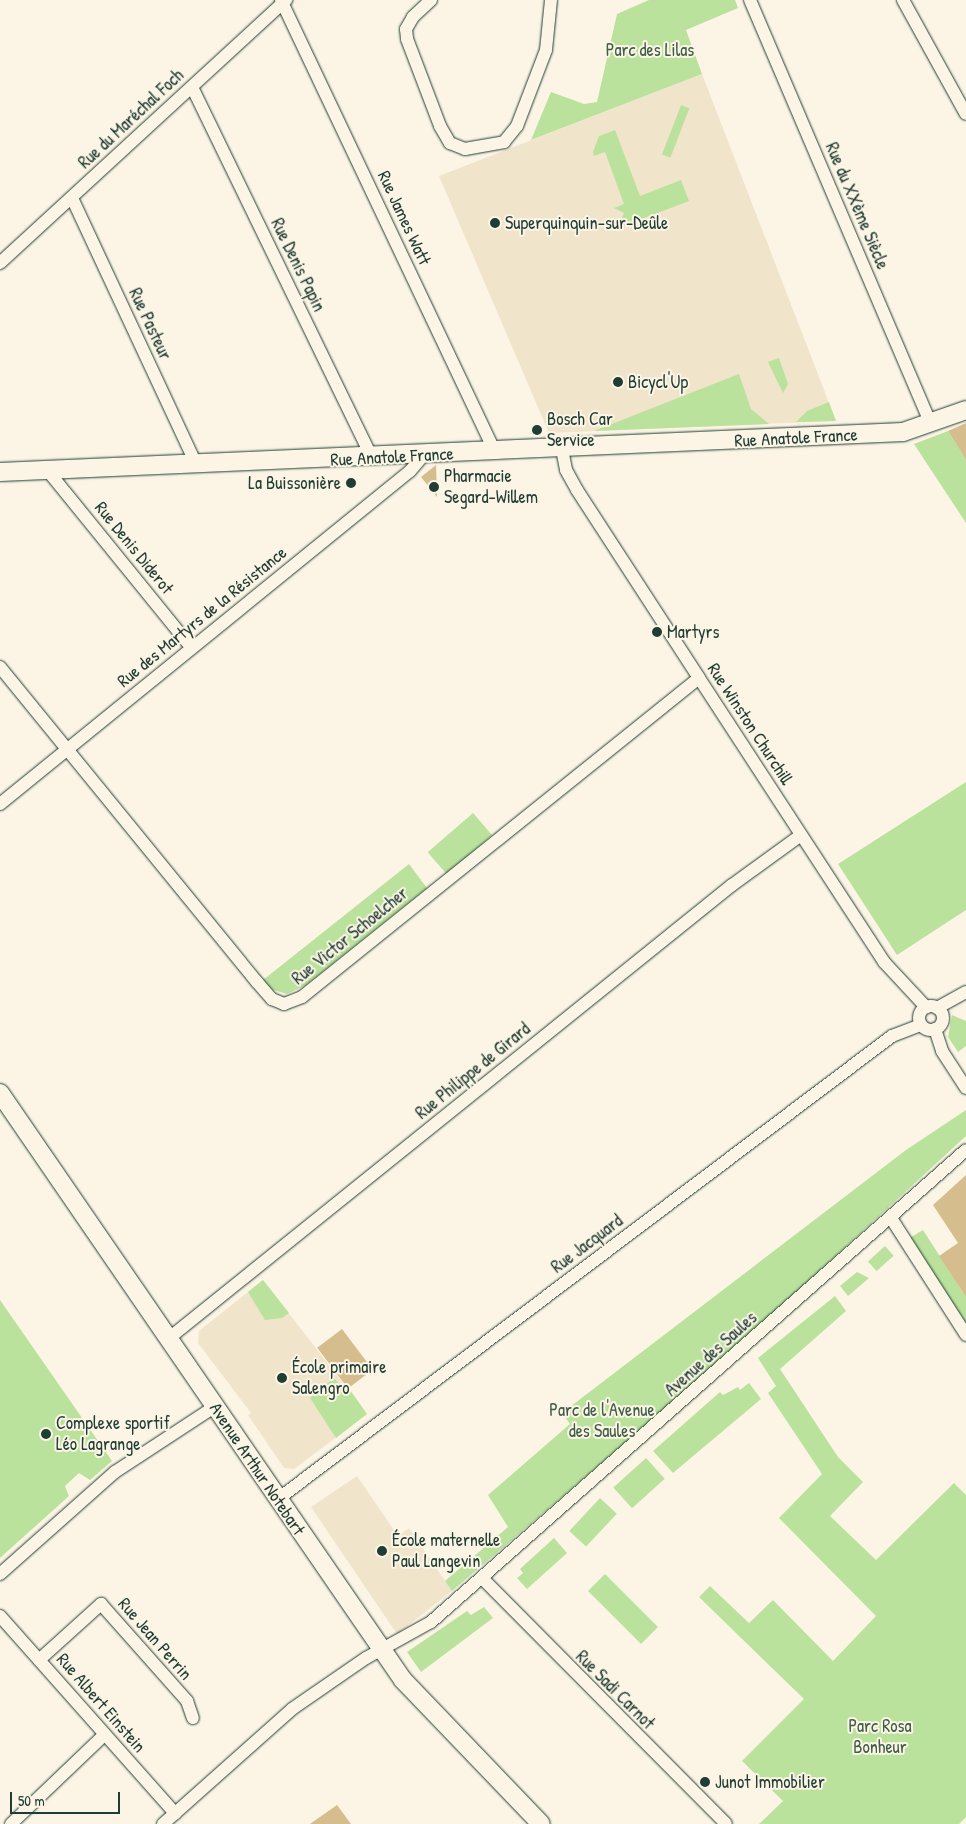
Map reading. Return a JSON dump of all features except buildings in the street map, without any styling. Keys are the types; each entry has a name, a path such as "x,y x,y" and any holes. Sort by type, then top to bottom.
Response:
{"street":[{"path":"431,0 413,17 406,29 407,39 440,126 450,143 465,150 504,142 517,126 546,50 551,0"},
{"name":"Rue du XXème Siècle","path":"750,0 931,425"},
{"path":"903,0 966,114"},
{"name":"Rue du Maréchal Foch","path":"0,263 283,1"},
{"name":"Rue James Watt","path":"283,1 495,452"},
{"name":"Rue Denis Papin","path":"192,87 372,458"},
{"name":"Rue Pasteur","path":"72,198 196,464"},
{"name":"Rue Anatole France","path":"0,472 372,458 903,432 931,425 966,410"},
{"name":"Rue Winston Churchill","path":"562,449 572,483 884,962 931,1008"},
{"name":"Rue des Martyrs de la Résistance","path":"0,804 410,471 424,455"},
{"name":"Rue Denis Diderot","path":"48,471 192,648"},
{"path":"0,667 67,748"},
{"name":"Rue Victor Schoelcher","path":"67,748 269,996 279,1003 291,1003 699,678"},
{"name":"Rue Philippe de Girard","path":"168,1339 724,891 801,835"},
{"path":"935,1029 921,1025 920,1013 966,992"},
{"path":"931,1008 942,1017 935,1029 942,1051 966,1088"},
{"name":"Rue Jacquard","path":"278,1499 892,1036 921,1025"},
{"name":"Avenue Arthur Notebart","path":"0,1093 381,1650 420,1701 542,1824"},
{"name":"Avenue des Saules","path":"164,1824 275,1722 381,1650 431,1622 966,1150"},
{"path":"891,1218 966,1335"},
{"path":"0,1574 115,1472 214,1407"},
{"name":"Rue Sadi Carnot","path":"482,1578 726,1824"},
{"name":"Rue Jean Perrin","path":"39,1660 101,1604 187,1701 193,1718"},
{"name":"Rue Albert Einstein","path":"0,1616 175,1813"},
{"path":"11,1824 104,1735"}],"shaded area":[{"path":"702,74 836,421 549,433 439,176"},
{"name":"École primaire Salengro","path":"263,1280 367,1414 294,1469 284,1468 248,1415 251,1413 198,1343 199,1331"},
{"name":"École maternelle Paul Langevin","path":"357,1476 398,1536 409,1528 452,1591 397,1634 311,1507"}],"green space":[{"name":"Parc des Lilas","path":"649,0 735,0 738,8 686,30 702,74 531,140 551,92 584,104 597,102 617,14"},
{"path":"681,105 689,108 670,158 662,154"},
{"path":"615,130 640,196 681,180 689,201 618,228 624,213 614,208 624,204 605,152 594,156 593,152 599,136"},
{"path":"779,358 788,384 783,393 768,362"},
{"path":"739,374 751,409 769,424 594,431"},
{"path":"829,402 836,421 796,422 807,411"},
{"path":"948,431 966,460 966,523 914,444"},
{"path":"966,782 966,910 897,955 838,864"},
{"path":"473,813 492,835 447,874 428,852"},
{"path":"409,864 427,888 306,985 287,994 270,989 263,980"},
{"path":"952,1015 966,1021 966,1046 958,1052 948,1037"},
{"name":"Parc de l'Avenue des Saules","path":"966,1110 966,1136 728,1355 452,1591 445,1581 508,1527 488,1495 570,1424 562,1413 906,1150"},
{"path":"923,1230 966,1297 966,1328 908,1239"},
{"path":"885,1246 894,1256 877,1271 868,1261"},
{"path":"857,1272 869,1278 848,1296 840,1286"},
{"path":"263,1280 289,1313 282,1318 265,1320 248,1292"},
{"name":"Parc Rosa Bonheur","path":"835,1296 846,1311 780,1369 838,1457 863,1482 830,1516 876,1560 954,1483 966,1495 966,1817 959,1824 759,1824 783,1801 742,1761 804,1699 699,1597 710,1586 749,1623 773,1600 833,1661 876,1616 779,1518 822,1474 768,1393 776,1386 758,1358"},
{"name":"Complexe sportif Léo Lagrange","path":"0,1300 112,1461 90,1480 79,1473 65,1486 69,1496 0,1558"},
{"path":"334,1378 344,1390 348,1387 367,1414 336,1438 310,1398"},
{"path":"749,1383 761,1399 673,1473 653,1451 720,1392 723,1395 738,1387 740,1390"},
{"path":"646,1458 665,1479 632,1508 613,1487"},
{"path":"600,1498 617,1514 586,1547 569,1531"},
{"path":"554,1538 567,1553 527,1589 517,1578 523,1573 520,1569"},
{"path":"605,1574 658,1627 641,1644 588,1591"},
{"path":"484,1607 493,1618 421,1672 407,1652 467,1611 471,1615"}],"place":[{"name":"Superquinquin-sur-Deûle","path":"495,223"},
{"name":"Bicycl'Up","path":"618,382"},
{"name":"Bosch Car Service","path":"537,430"},
{"name":"La Buissonière","path":"351,483"},
{"name":"Pharmacie Segard-Willem","path":"434,487"},
{"name":"Martyrs","path":"657,632"},
{"name":"École primaire Salengro","path":"282,1378"},
{"name":"Complexe sportif Léo Lagrange","path":"46,1434"},
{"name":"École maternelle Paul Langevin","path":"382,1551"},
{"name":"Junot Immobilier","path":"705,1782"}]}
